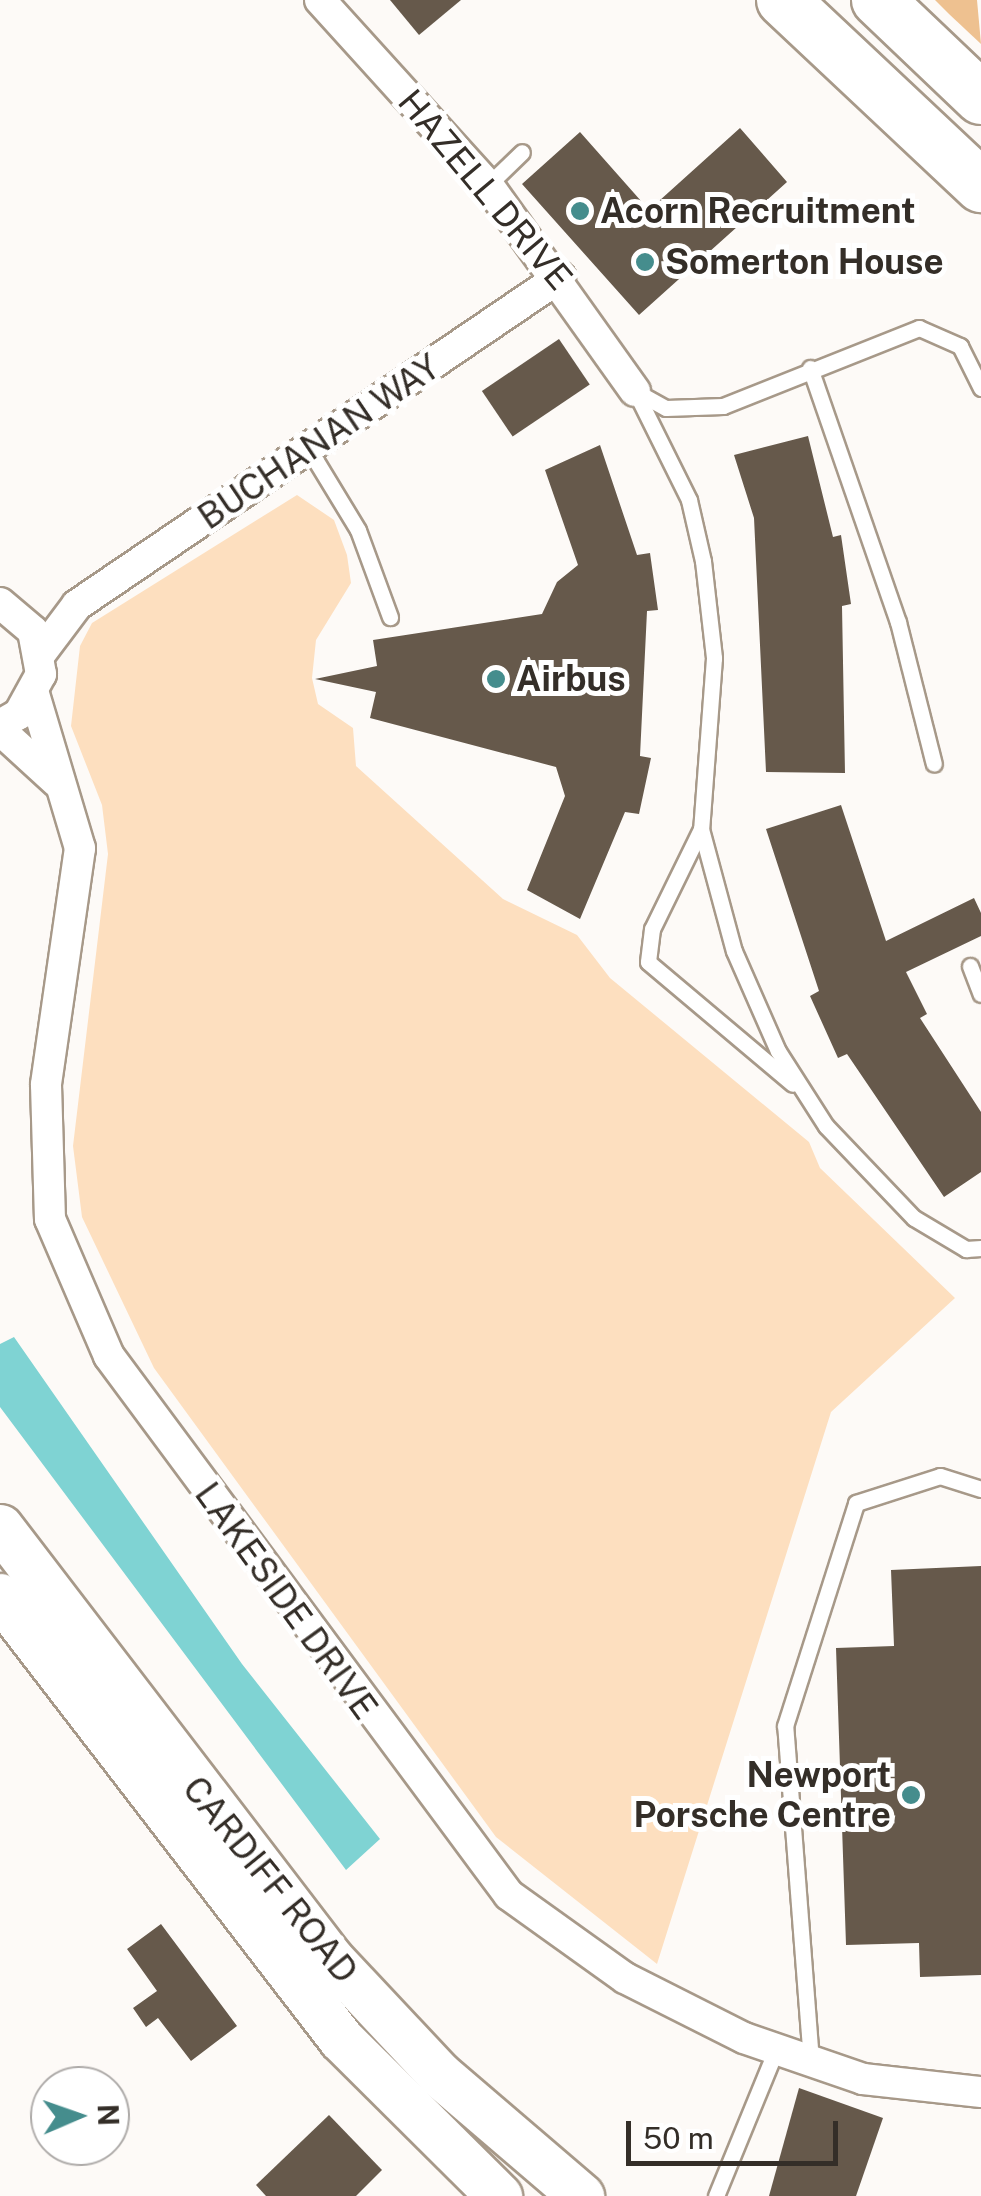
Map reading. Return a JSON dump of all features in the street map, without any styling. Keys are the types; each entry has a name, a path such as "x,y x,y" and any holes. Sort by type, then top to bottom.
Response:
{"highway":[{"path":"784,0 981,186"},
{"path":"878,0 981,98"}],"main road":[{"name":"CARDIFF ROAD","path":"0,1527 331,1959 440,2075 581,2196"},
{"name":"CARDIFF ROAD","path":"0,1596 341,2039 499,2196"}],"street":[{"name":"HAZELL DRIVE","path":"320,0 488,184 560,277 635,390"},
{"name":"BUCHANAN WAY","path":"40,653 77,606 310,451 560,277"},
{"name":"BUCHANAN WAY","path":"0,603 43,613 77,606"},
{"name":"BUCHANAN WAY","path":"0,603 33,632 40,653 34,694"},
{"path":"34,694 0,728 63,787"},
{"name":"LAKESIDE DRIVE","path":"34,694 80,848 80,894 46,1085 45,1170 50,1219 81,1308 403,1762 509,1894 626,1978 776,2050 910,2088 981,2092"}],"lane":[{"path":"488,184 522,152"},
{"path":"635,390 666,408 700,411 919,328 960,346 981,388"},
{"path":"810,368 898,622 934,764"},
{"path":"635,390 689,500 711,608 701,829 734,951 801,1091"},
{"path":"310,451 358,530 390,618"},
{"path":"701,829 652,928 648,962 801,1091 884,1192 940,1237 981,1248"},
{"path":"970,966 981,994"},
{"path":"811,2061 784,1726 856,1503 940,1476 981,1490"},
{"path":"716,2196 776,2050"}],"shaded area":[{"path":"935,0 977,0 981,44 949,14"},
{"path":"297,495 334,520 347,555 351,583 316,640 312,678 318,704 353,728 356,766 503,899 577,935 610,978 809,1142 820,1168 955,1298 831,1412 657,1964 496,1837 154,1368 82,1217 73,1146 108,854 102,805 71,726 80,646 92,623"}],"water":[{"path":"14,1337 242,1664 380,1839 346,1870 0,1407 0,1344"}],"building":[{"path":"390,0 461,0 419,35"},
{"name":"Somerton House","path":"740,128 787,182 639,315 522,184 580,132 649,210"},
{"path":"559,339 590,385 513,437 482,391"},
{"path":"808,436 833,537 841,535 851,604 842,606 845,773 766,772 754,518 734,455"},
{"name":"Airbus","path":"600,445 637,555 650,553 658,610 647,611 640,756 651,758 639,814 625,812 580,919 527,890 565,796 556,767 370,718 376,692 315,679 377,666 373,640 542,614 557,582 578,565 545,470"},
{"path":"841,805 886,941 974,898 981,913 981,936 906,972 927,1014 920,1018 981,1112 981,1172 944,1197 847,1054 838,1058 810,996 819,991 766,829"},
{"name":"Newport Porsche Centre","path":"981,1566 981,1975 920,1977 919,1943 846,1945 836,1648 894,1646 891,1570"},
{"path":"161,1924 237,2026 191,2061 158,2018 146,2027 133,2008 157,1991 127,1949"},
{"path":"799,2088 883,2118 856,2196 769,2196"},
{"path":"329,2115 382,2170 356,2196 266,2196 256,2185"}],"place":[{"name":"Acorn Recruitment","path":"580,211"},
{"name":"Somerton House","path":"645,262"},
{"name":"Airbus","path":"496,679"},
{"name":"Newport Porsche Centre","path":"911,1795"}]}
